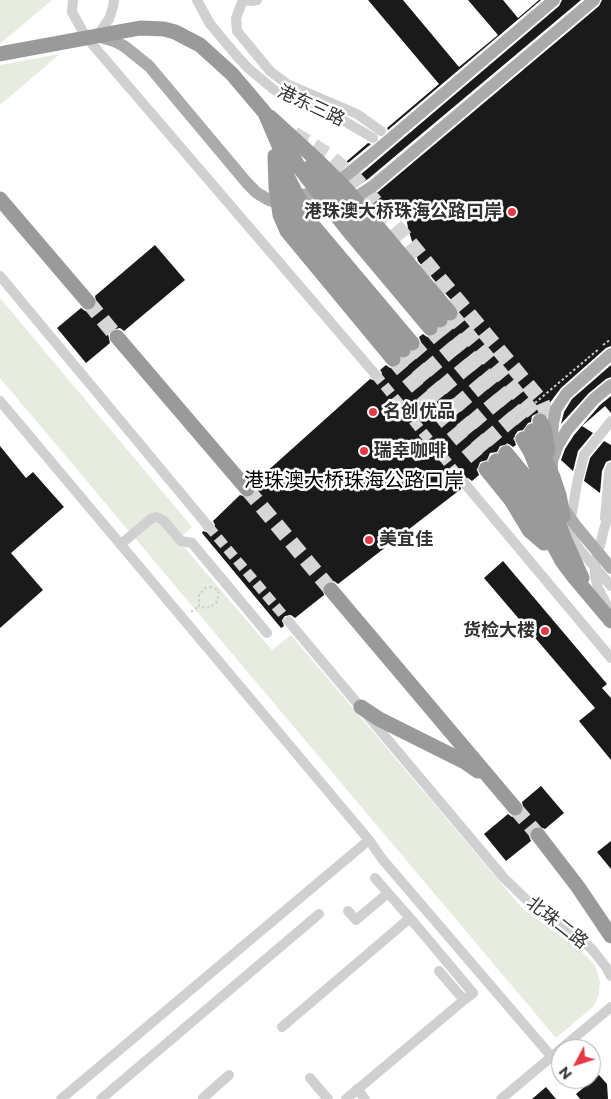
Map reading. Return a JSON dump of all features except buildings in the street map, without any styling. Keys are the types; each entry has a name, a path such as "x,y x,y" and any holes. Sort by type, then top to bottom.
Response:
{"highway":[{"path":"0,54 127,30 152,28 187,37 232,74 265,113 298,166 347,229 440,320 346,190 318,161 265,113"},
{"path":"265,113 275,134 287,176 311,223 403,351 287,232 280,215 276,187 275,134"},
{"path":"0,198 88,302"},
{"path":"117,337 247,489"},
{"path":"578,577 559,495 532,430 531,452 578,577 586,593 611,622"},
{"path":"496,461 530,482 535,491 542,520 548,535 555,548 578,577 544,543 534,527 529,508 522,493 496,461"},
{"path":"331,590 515,808"},
{"path":"361,707 379,719 465,762 492,782"},
{"path":"538,835 578,887 611,936"}],"main road":[{"path":"238,171 254,184 291,195 314,193 327,188 370,156 554,0"},
{"path":"91,37 114,41 124,46 149,66 257,193 269,200 306,208 339,203 359,195 387,176 594,0"},
{"path":"611,354 566,394 556,409 553,423 551,480 555,495 576,526 611,567"},
{"path":"552,461 558,445 572,425 594,399 611,385"}],"street":[{"path":"73,0 72,12 91,37 374,374"},
{"path":"91,37 109,19 114,0"},
{"name":"港东三路","path":"197,0 210,24 236,55 273,89 294,101 377,134 357,114 287,84 270,71 237,31 236,18 243,0"},
{"path":"243,0 252,2 257,0"},
{"path":"0,276 208,526"},
{"path":"0,401 369,840 383,860 551,1056 501,1099"},
{"path":"568,536 584,455 611,421"},
{"path":"604,529 611,467"},
{"path":"466,485 611,658"},
{"path":"555,495 572,537 580,550 611,586"},
{"path":"611,509 595,566 595,576 611,613"},
{"path":"121,544 152,518 156,517 163,520 182,541 192,543 267,633"},
{"path":"604,600 603,577 611,567"},
{"name":"北珠二路","path":"290,622 504,878 537,910 590,948 606,966 611,976"},
{"path":"61,1099 369,840"},
{"path":"346,1099 473,993 375,878"},
{"path":"348,911 356,920 388,893"},
{"path":"101,1099 319,914"},
{"path":"282,1027 410,918"},
{"path":"439,971 464,1000"},
{"path":"572,1039 611,1007"},
{"path":"204,1099 229,1075"},
{"path":"310,1078 328,1099"},
{"path":"357,1090 365,1099"}],"path":[{"path":"516,419 587,359"},
{"path":"210,588 218,590 219,594 216,602 210,607 198,606 198,599 202,591 210,588"}],"shaded area":[{"path":"0,0 52,0 0,44"},
{"path":"60,54 0,105 0,65"},
{"path":"0,298 192,527 178,540 272,650 291,635 523,909 581,951 595,965 600,981 599,994 594,1006 556,1038 0,378"}],"tunnel":[{"path":"294,134 327,154 355,178 402,233 542,402 549,418 548,436"},
{"path":"88,302 117,337"},
{"path":"450,313 540,421"},
{"path":"440,320 532,431"},
{"path":"430,328 523,439"},
{"path":"412,343 506,453"},
{"path":"403,350 496,461"},
{"path":"393,359 486,469"},
{"path":"375,374 466,485"},
{"path":"247,489 331,590"},
{"path":"208,526 289,622"},
{"path":"515,808 538,835"}],"place":[{"name":"港珠澳大桥珠海公路口岸","path":"512,212"},
{"name":"名创优品","path":"373,412"},
{"name":"瑞幸咖啡","path":"364,451"},
{"name":"美宜佳","path":"369,540"},
{"name":"货检大楼","path":"545,631"}],"district":[{"name":"港珠澳大桥珠海公路口岸","path":"354,481"}]}
